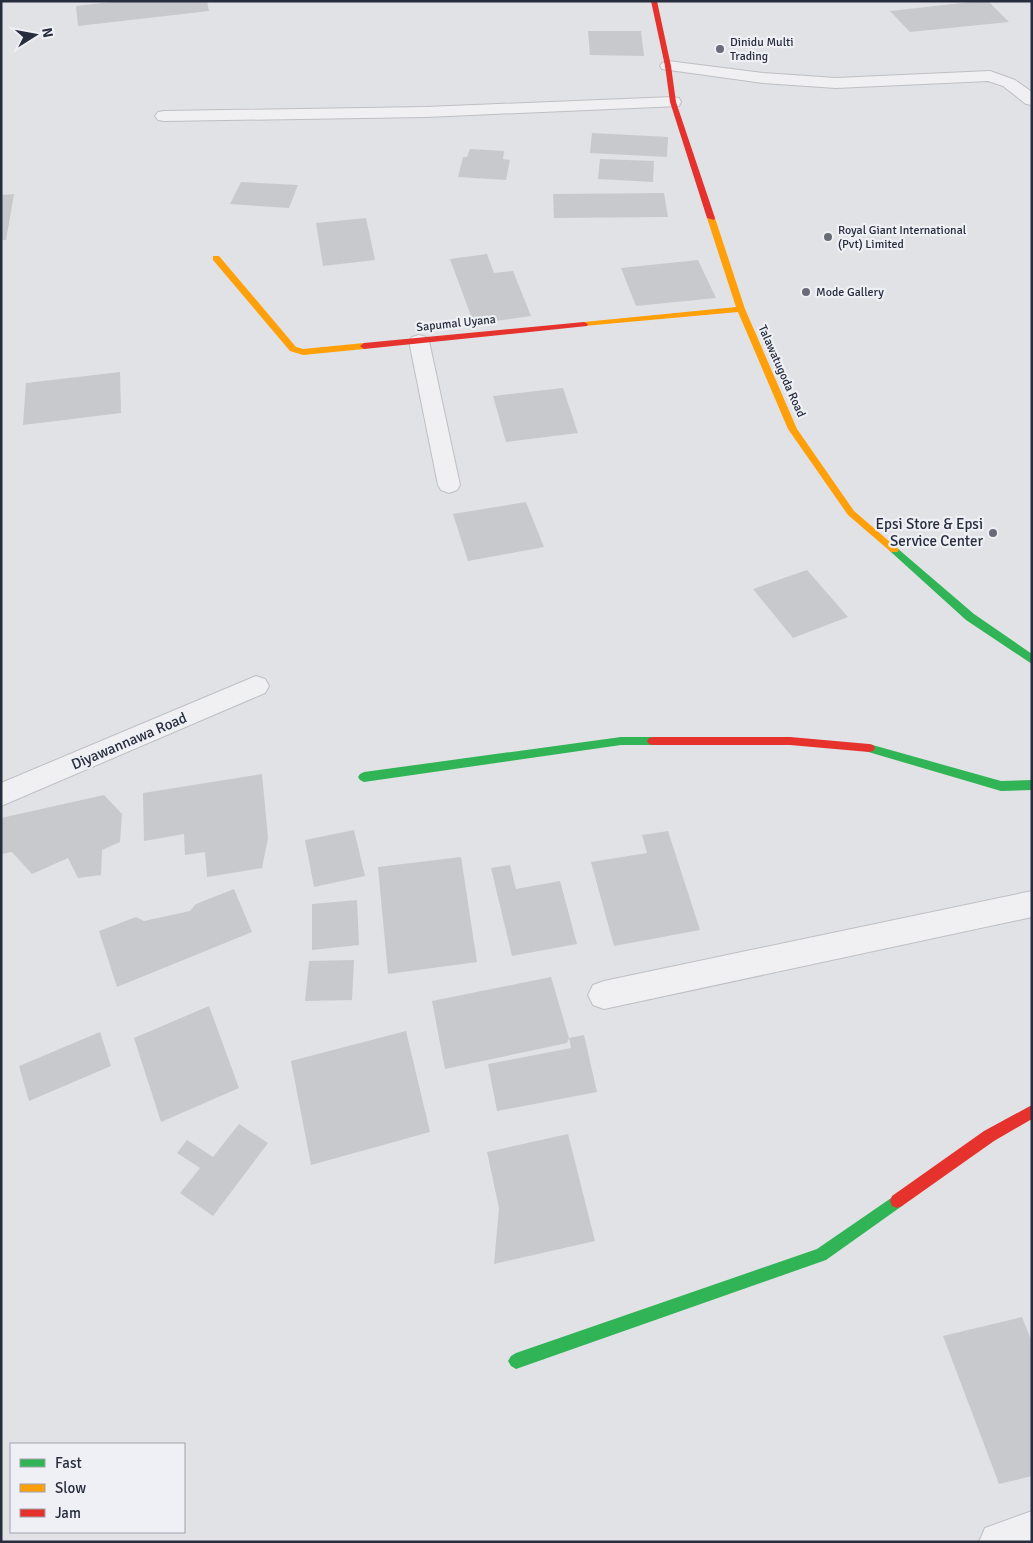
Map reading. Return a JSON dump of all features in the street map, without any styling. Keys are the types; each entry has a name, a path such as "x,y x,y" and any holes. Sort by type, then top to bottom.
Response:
{"street":[{"name":"Talawatugoda Road","path":"654,1 668,66 673,102 741,309 793,429 851,513 970,617 1032,660"},
{"path":"668,66 763,78 836,83 990,76 1009,83 1032,100"},
{"path":"164,116 426,112 673,102"},
{"name":"Sapumal Uyana","path":"216,258 293,349 303,352 741,309"},
{"path":"419,341 449,485"},
{"name":"Diyawannawa Road","path":"1,795 256,686"},
{"path":"364,777 621,741 790,741 869,748 1001,786 1032,785"},
{"path":"604,995 1032,904"},
{"path":"516,1361 821,1255 989,1136 1032,1111"},
{"path":"999,1542 1032,1531"}],"building":[{"path":"121,1 207,1 209,11 78,26 76,6"},
{"path":"988,1 1009,22 910,32 890,11"},
{"path":"588,31 641,31 644,56 590,55"},
{"path":"592,133 668,137 667,157 590,153"},
{"path":"470,149 504,151 503,159 510,160 506,180 458,177 463,157 467,157"},
{"path":"600,159 654,161 653,182 598,179"},
{"path":"241,182 298,185 289,208 230,204"},
{"path":"664,193 668,217 554,218 553,194"},
{"path":"14,194 6,240 1,240 1,195"},
{"path":"366,218 375,260 323,266 316,223"},
{"path":"487,254 494,273 513,271 531,316 474,324 450,259"},
{"path":"698,260 716,298 636,306 621,268"},
{"path":"120,372 121,413 23,425 26,383"},
{"path":"563,388 578,433 506,442 493,396"},
{"path":"526,502 544,547 468,561 453,514"},
{"path":"807,570 848,617 793,638 753,589"},
{"path":"262,774 268,838 262,868 207,877 205,852 185,855 184,834 144,841 143,793"},
{"path":"104,795 122,814 120,842 102,850 101,875 78,878 68,858 32,874 12,852 1,854 1,818"},
{"path":"354,830 365,876 314,887 305,840"},
{"path":"668,831 700,930 614,946 591,862 647,853 642,835"},
{"path":"461,857 477,962 388,974 378,867"},
{"path":"510,865 516,889 560,881 577,944 512,956 491,868"},
{"path":"234,889 252,932 117,987 99,931 136,917 144,921 190,911 196,904"},
{"path":"357,900 359,945 312,950 312,904"},
{"path":"354,960 352,1000 305,1001 309,961"},
{"path":"551,977 569,1038 567,1043 445,1069 432,1001"},
{"path":"209,1006 239,1088 161,1122 134,1038"},
{"path":"406,1031 430,1132 311,1165 291,1061"},
{"path":"100,1032 111,1066 29,1101 19,1066"},
{"path":"584,1035 597,1092 497,1111 488,1064 571,1048 569,1038"},
{"path":"239,1124 268,1143 213,1216 180,1193 200,1168 177,1153 187,1140 213,1157"},
{"path":"568,1134 595,1241 494,1264 499,1208 487,1152"},
{"path":"1022,1317 1032,1342 1032,1476 999,1484 943,1336"}],"traffic: fast":[{"path":"894,550 970,617 1032,660"},
{"path":"364,777 621,741 653,741"},
{"path":"869,748 1001,786 1032,785"},
{"path":"516,1361 821,1255 897,1201"}],"traffic: slow":[{"path":"711,218 741,309 793,429 851,513 894,550"},
{"path":"216,258 293,349 303,352 364,346"},
{"path":"584,324 741,309"}],"traffic: jam":[{"path":"654,1 668,66 673,102 711,218"},
{"path":"364,346 584,324"},
{"path":"653,741 790,741 869,748"},
{"path":"897,1201 989,1136 1032,1111"}],"place":[{"name":"Dinidu Multi Trading","path":"720,49"},
{"name":"Royal Giant International (Pvt) Limited","path":"828,237"},
{"name":"Mode Gallery","path":"806,292"},
{"name":"Epsi Store & Epsi Service Center","path":"993,533"}]}
